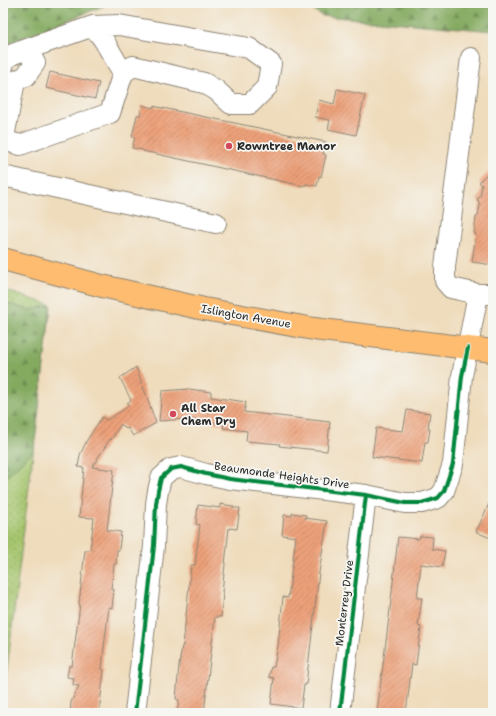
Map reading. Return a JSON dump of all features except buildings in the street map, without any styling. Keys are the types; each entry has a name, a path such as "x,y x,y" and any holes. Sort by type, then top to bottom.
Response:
{"main road":[{"name":"Islington Avenue","path":"3,259 102,286 204,309 314,329 493,351"}],"street":[{"path":"3,66 4,60 13,54 27,49 93,26 119,24 249,48 271,64 268,87 250,104 231,104 216,90 204,83 133,66 123,73 110,113 20,145 3,141 15,81 26,76 35,63 27,49"},
{"path":"93,26 103,39 123,73"},
{"path":"471,58 445,267 445,281 451,288 485,294"},
{"path":"3,176 216,223"},
{"name":"Beaumonde Heights Drive","path":"135,713 154,546 156,504 161,478 171,469 181,467 230,479 366,495 405,503 422,504 438,498 444,491 453,464 462,376 468,348 485,294"},
{"name":"Monterrey Drive","path":"340,713 366,495"}],"green space":[{"path":"3,3 111,3 3,46"},
{"path":"301,3 493,3 493,31 323,16"},
{"path":"3,290 51,305 3,702"},
{"path":"3,302 30,310 51,305 34,450 3,480"}],"cycle path":[{"path":"135,713 154,546 156,504 161,478 171,469 181,467 230,479 366,495 405,503 422,503 438,498 444,491 453,464 462,376 468,348"},
{"path":"340,713 366,495"}],"place":[{"name":"Rowntree Manor","path":"229,146"},
{"name":"All Star Chem Dry","path":"173,414"}]}
